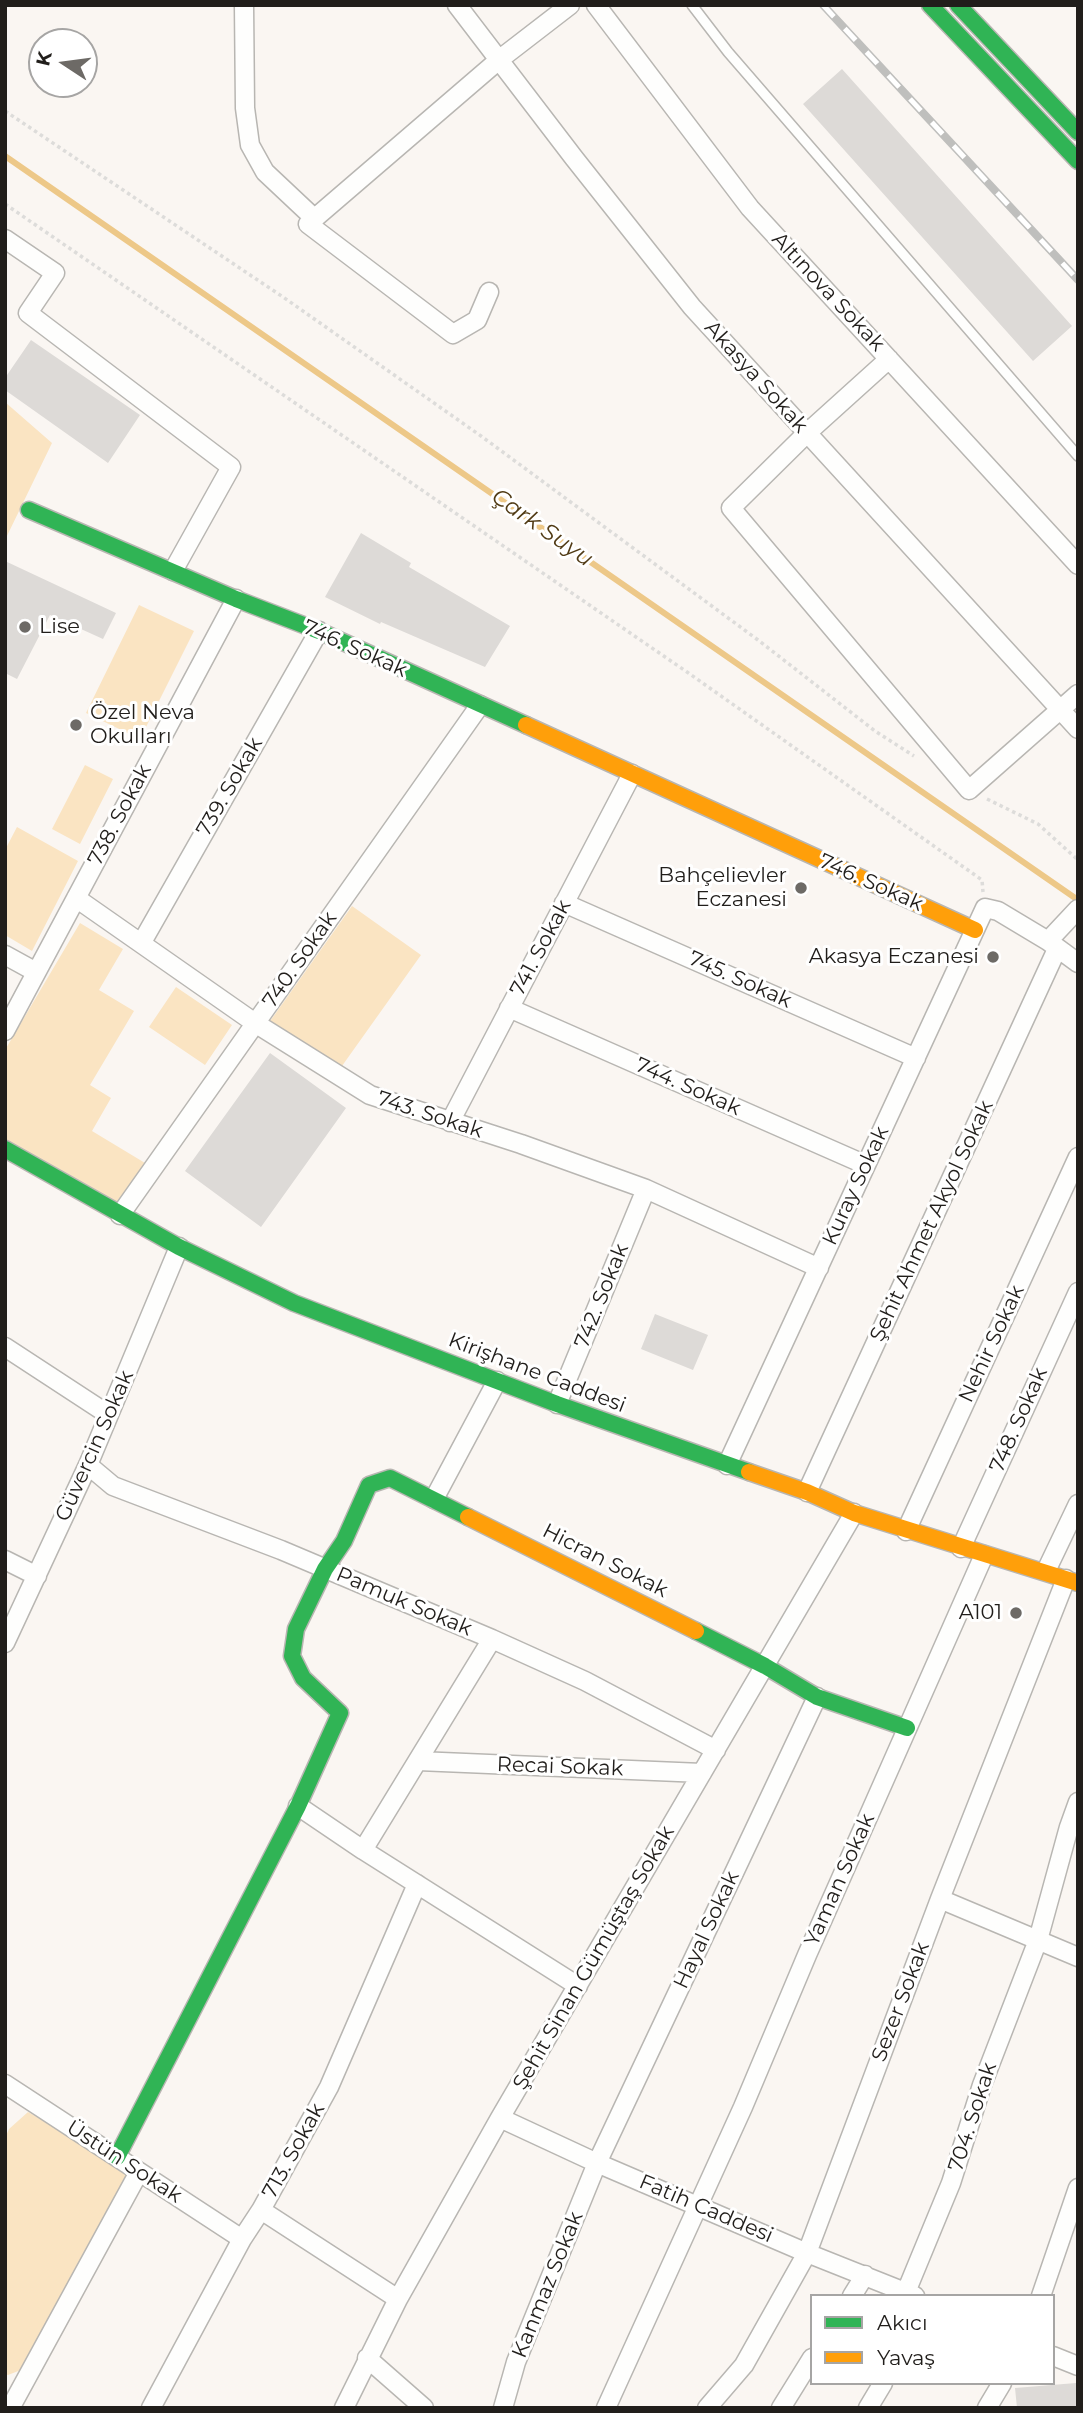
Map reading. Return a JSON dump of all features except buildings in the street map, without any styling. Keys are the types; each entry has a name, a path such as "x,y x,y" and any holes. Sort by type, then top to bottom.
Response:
{"street":[{"path":"244,5 245,108 250,145 265,172 315,219"},
{"name":"Akasya Sokak","path":"457,5 692,307 1078,729"},
{"path":"489,292 477,320 453,334 308,224 500,59 570,5"},
{"name":"Altınova Sokak","path":"596,5 750,208 1078,565"},
{"path":"930,5 1078,161"},
{"path":"958,5 1078,132"},
{"path":"5,239 55,272 28,313 231,467 173,571"},
{"path":"889,359 807,433 731,508 969,790 1078,694"},
{"name":"746. Sokak","path":"29,510 236,599 319,631 975,930"},
{"name":"738. Sokak","path":"5,1031 236,599"},
{"name":"739. Sokak","path":"142,942 319,631"},
{"name":"740. Sokak","path":"120,1215 480,705"},
{"name":"741. Sokak","path":"450,1122 632,774"},
{"name":"743. Sokak","path":"76,898 256,1023 370,1095 521,1144 646,1189 819,1268"},
{"name":"745. Sokak","path":"565,903 916,1058"},
{"path":"985,908 998,911 1054,940 1078,963"},
{"name":"Kuray Sokak","path":"727,1465 985,908"},
{"name":"Şehit Ahmet Akyol Sokak","path":"807,1492 1054,940 1078,909"},
{"path":"5,955 36,972"},
{"name":"744. Sokak","path":"509,1008 866,1166"},
{"name":"Kirişhane Caddesi","path":"5,1149 179,1247 294,1303 557,1404 807,1492 854,1513 1072,1581"},
{"name":"Nehir Sokak","path":"906,1531 1078,1157"},
{"name":"742. Sokak","path":"557,1404 646,1189"},
{"name":"Güvercin Sokak","path":"5,1643 88,1465 179,1247"},
{"name":"748. Sokak","path":"961,1548 1078,1292"},
{"path":"5,1348 109,1415"},
{"path":"434,1499 497,1381"},
{"name":"Pamuk Sokak","path":"88,1465 113,1486 325,1569 492,1639 585,1681 716,1750"},
{"name":"Hicran Sokak","path":"298,1806 340,1713 303,1678 292,1657 296,1629 325,1569 344,1541 369,1486 390,1478 765,1666 817,1697 907,1728"},
{"path":"1046,1571 1078,1503"},
{"name":"Şehit Sinan Gümüştaş Sokak","path":"344,2408 398,2299 500,2118 854,1513"},
{"name":"Yaman Sokak","path":"606,2408 743,2107 984,1555"},
{"path":"5,1560 37,1576"},
{"name":"Sezer Sokak","path":"707,2408 744,2365 807,2253 940,1899 1072,1581"},
{"path":"363,1850 492,1639"},
{"name":"Hayal Sokak","path":"597,2163 817,1697"},
{"name":"Recai Sokak","path":"418,1762 702,1773"},
{"name":"704. Sokak","path":"911,2294 951,2183 982,2085 1038,1940 1078,1802"},
{"path":"117,2157 298,1806 578,1986"},
{"name":"713. Sokak","path":"151,2408 242,2239 329,2087 417,1884"},
{"path":"940,1899 1078,1957"},
{"name":"Üstün Sokak","path":"7,2090 117,2157 242,2239"},
{"name":"Fatih Caddesi","path":"500,2118 597,2163 807,2253 911,2294"},
{"name":"Kanmaz Sokak","path":"503,2408 516,2362 597,2163"},
{"path":"12,2402 139,2172"},
{"path":"1042,2294 1078,2188"},
{"path":"261,2210 398,2299"},
{"path":"853,2294 865,2275"},
{"path":"1055,2357 1078,2366"},
{"path":"367,2358 424,2408"},
{"path":"781,2408 810,2361"},
{"path":"868,2408 882,2385"},
{"path":"987,2408 1001,2385"}],"lane":[{"path":"692,5 728,52 1078,456"}],"path":[{"path":"5,111 283,297 470,428 758,640 875,731 922,761"},
{"path":"5,204 698,680 982,880 985,908"},
{"path":"969,790 1038,824 1078,860"}],"shaded area":[{"path":"5,402 52,443 5,540"},
{"path":"139,605 194,631 140,739 86,713"},
{"path":"85,765 113,779 80,844 52,829"},
{"path":"17,827 78,861 32,951 5,935 5,850"},
{"path":"352,906 421,955 337,1073 268,1024"},
{"path":"80,923 123,949 99,990 134,1011 90,1085 111,1098 92,1131 150,1166 124,1210 5,1140 5,1050"},
{"path":"176,987 232,1025 205,1065 149,1027"},
{"path":"28,2112 135,2172 26,2368 8,2375 5,2374 5,2138 9,2129"}],"waterway":[{"name":"Çark Suyu","path":"5,156 1078,900"}],"railway":[{"path":"823,5 1078,280"}],"traffic: fast":[{"path":"930,5 1078,161"},
{"path":"958,5 1078,132"},
{"path":"29,510 236,599 319,631 526,725"},
{"path":"5,1149 179,1247 294,1303 557,1404 749,1472"},
{"path":"117,2157 298,1806 340,1713 303,1678 292,1656 296,1629 325,1569 344,1541 369,1485 390,1478 468,1517"},
{"path":"696,1631 765,1666 817,1697 907,1728"}],"traffic: slow":[{"path":"526,725 975,930"},
{"path":"749,1472 807,1492 854,1513 1078,1583"},
{"path":"468,1517 696,1631"}],"place":[{"name":"Lise","path":"25,627"},
{"name":"Özel Neva Okulları","path":"76,725"},
{"name":"Bahçelievler Eczanesi","path":"801,888"},
{"name":"Akasya Eczanesi","path":"993,957"},
{"name":"A101","path":"1016,1613"}]}
